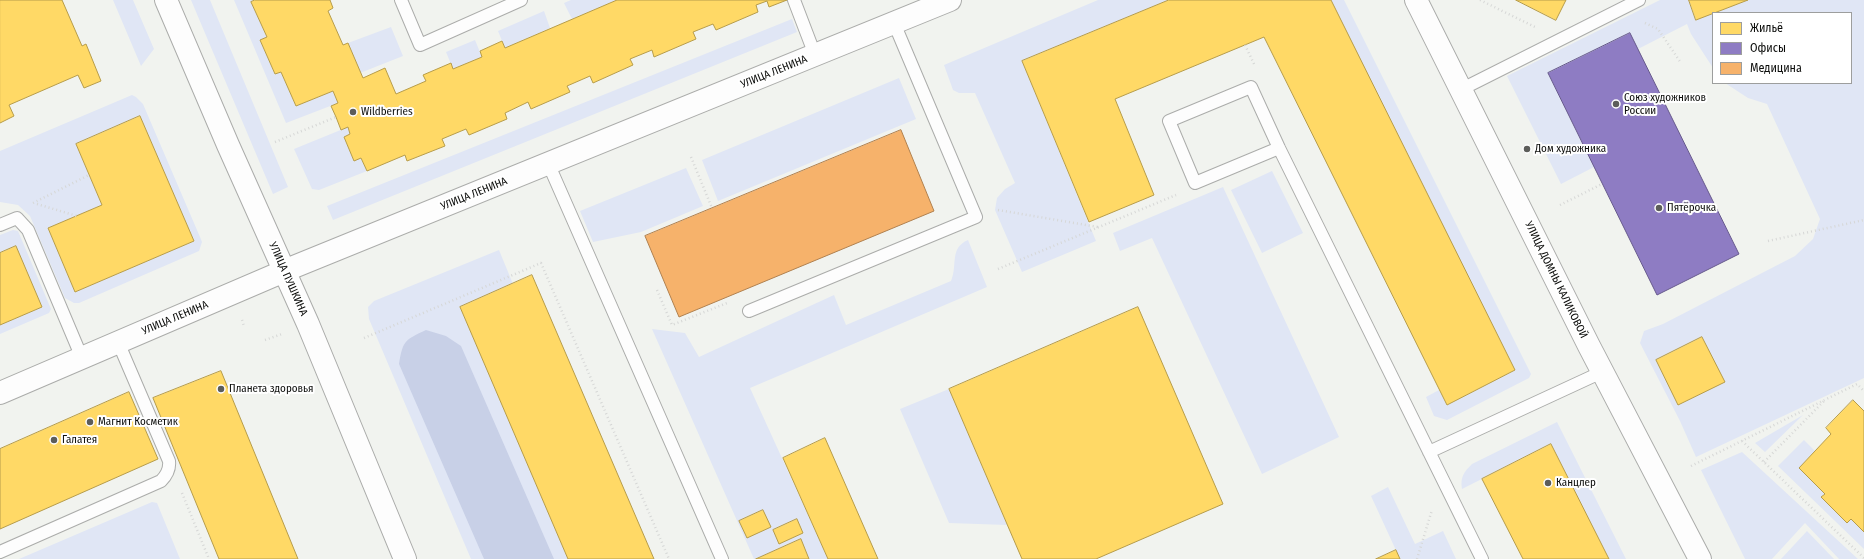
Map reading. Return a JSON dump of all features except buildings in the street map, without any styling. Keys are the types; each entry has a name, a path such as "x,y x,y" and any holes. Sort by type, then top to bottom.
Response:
{"street":[{"name":"УЛИЦА ПУШКИНА","path":"166,0 228,145 285,271 406,559"},
{"name":"УЛИЦА ЛЕНИНА","path":"0,393 285,271 950,0"},
{"name":"УЛИЦА ДОМНЫ КАЛИКОВОЙ","path":"1416,0 1462,89 1602,372 1700,559"}],"lane":[{"path":"401,0 420,45 521,0"},
{"path":"794,0 815,55"},
{"path":"1462,89 1639,0"},
{"path":"749,312 976,217 894,23"},
{"path":"1279,148 1195,183 1169,121 1251,87 1279,148 1482,559"},
{"path":"548,163 722,559"},
{"path":"0,225 17,218 28,230 82,358"},
{"path":"0,552 161,481 168,472 169,461 118,342"},
{"path":"1429,452 1602,372"}],"path":[{"path":"1480,0 1541,30"},
{"path":"1611,14 1646,23 1658,29 1681,63"},
{"path":"1245,45 1257,70"},
{"path":"275,142 336,117"},
{"path":"690,157 712,208"},
{"path":"17,218 33,203 89,175"},
{"path":"1560,205 1602,184"},
{"path":"998,269 1177,194"},
{"path":"33,203 77,216"},
{"path":"971,206 1098,227"},
{"path":"1768,241 1864,220"},
{"path":"364,338 541,263 669,559"},
{"path":"657,290 672,325 730,302 749,312"},
{"path":"265,340 284,333"},
{"path":"1691,466 1857,384 1864,391"},
{"path":"1764,462 1827,399"},
{"path":"1742,441 1864,558"},
{"path":"169,461 209,559"},
{"path":"1417,559 1442,480"}],"shaded area":[{"path":"113,0 133,0 154,49 141,66"},
{"path":"191,0 210,0 288,187 273,194"},
{"path":"234,0 255,0 251,2 267,37 260,40 275,74 281,72 296,106 333,91 338,103 286,123"},
{"path":"571,0 617,0 572,19 564,3"},
{"path":"1098,0 1169,0 1022,61 1096,241 1022,272 995,210 997,198 1005,189 1015,183 975,93 959,93 953,90 944,65"},
{"path":"1331,0 1344,0 1531,374 1529,378 1447,420 1434,416 1426,397 1439,390 1447,405 1514,370"},
{"path":"1660,0 1689,0 1712,12 1712,66 1691,34 1687,24 1638,49 1629,33 1548,73 1594,167 1561,184 1507,76"},
{"path":"1748,0 1864,0 1864,378 1696,457 1680,421 1640,343 1644,331 1663,324 1795,256 1813,239 1820,219 1767,104 1748,98 1727,84 1852,84 1852,12 1717,12"},
{"path":"544,11 550,28 505,48 498,31"},
{"path":"792,19 797,32 333,220 327,206"},
{"path":"391,27 403,56 360,73 348,43"},
{"path":"475,40 482,57 453,69 446,52"},
{"path":"899,78 916,119 718,201 702,160"},
{"path":"132,95 136,97 143,104 200,237 202,242 199,251 79,303 74,303 65,298 30,216 18,205 0,202 0,151","holes":["140,116 194,241 75,292 48,228 102,205 76,144"]},
{"path":"348,127 350,134 344,137 354,160 361,158 367,171 319,190 312,189 294,149"},
{"path":"686,168 703,206 641,232 593,242 580,211"},
{"path":"1272,171 1303,233 1262,253 1231,190"},
{"path":"1223,187 1339,437 1262,474 1152,238 1120,251 1113,233"},
{"path":"13,230 18,231 51,309 49,313 0,334 0,325 42,307 16,247 0,253 0,235"},
{"path":"968,240 987,287 750,388 828,559 754,559 652,329 685,333 699,357 834,295 846,325 951,281 956,252 962,243"},
{"path":"499,250 513,284 460,307 568,559 471,559 369,319 368,307 374,301"},
{"path":"426,330 446,336 461,346 554,559 484,559 399,364 402,350 406,342 413,336"},
{"path":"949,389 1007,525 949,523 900,409"},
{"path":"1803,415 1765,452 1755,443"},
{"path":"1557,422 1626,559 1609,559 1551,444 1462,489 1463,475 1472,464"},
{"path":"1804,440 1815,451 1799,468 1825,494 1821,497 1847,523 1851,519 1864,532 1864,549 1778,466"},
{"path":"1742,452 1858,559 1839,559 1805,523 1772,559 1745,559 1701,470"},
{"path":"1388,487 1415,544 1443,531 1456,559 1400,559 1371,496"},
{"path":"152,502 157,503 180,559 19,559"},
{"path":"1807,531 1834,559 1781,559"}],"place":[{"name":"Союз художников России","path":"1616,104"},
{"name":"Wildberries","path":"353,112"},
{"name":"Дом художника","path":"1527,149"},
{"name":"Пятёрочка","path":"1659,208"},
{"name":"Планета здоровья","path":"221,389"},
{"name":"Магнит Косметик","path":"90,422"},
{"name":"Галатея","path":"54,440"},
{"name":"Канцлер","path":"1548,483"}]}
